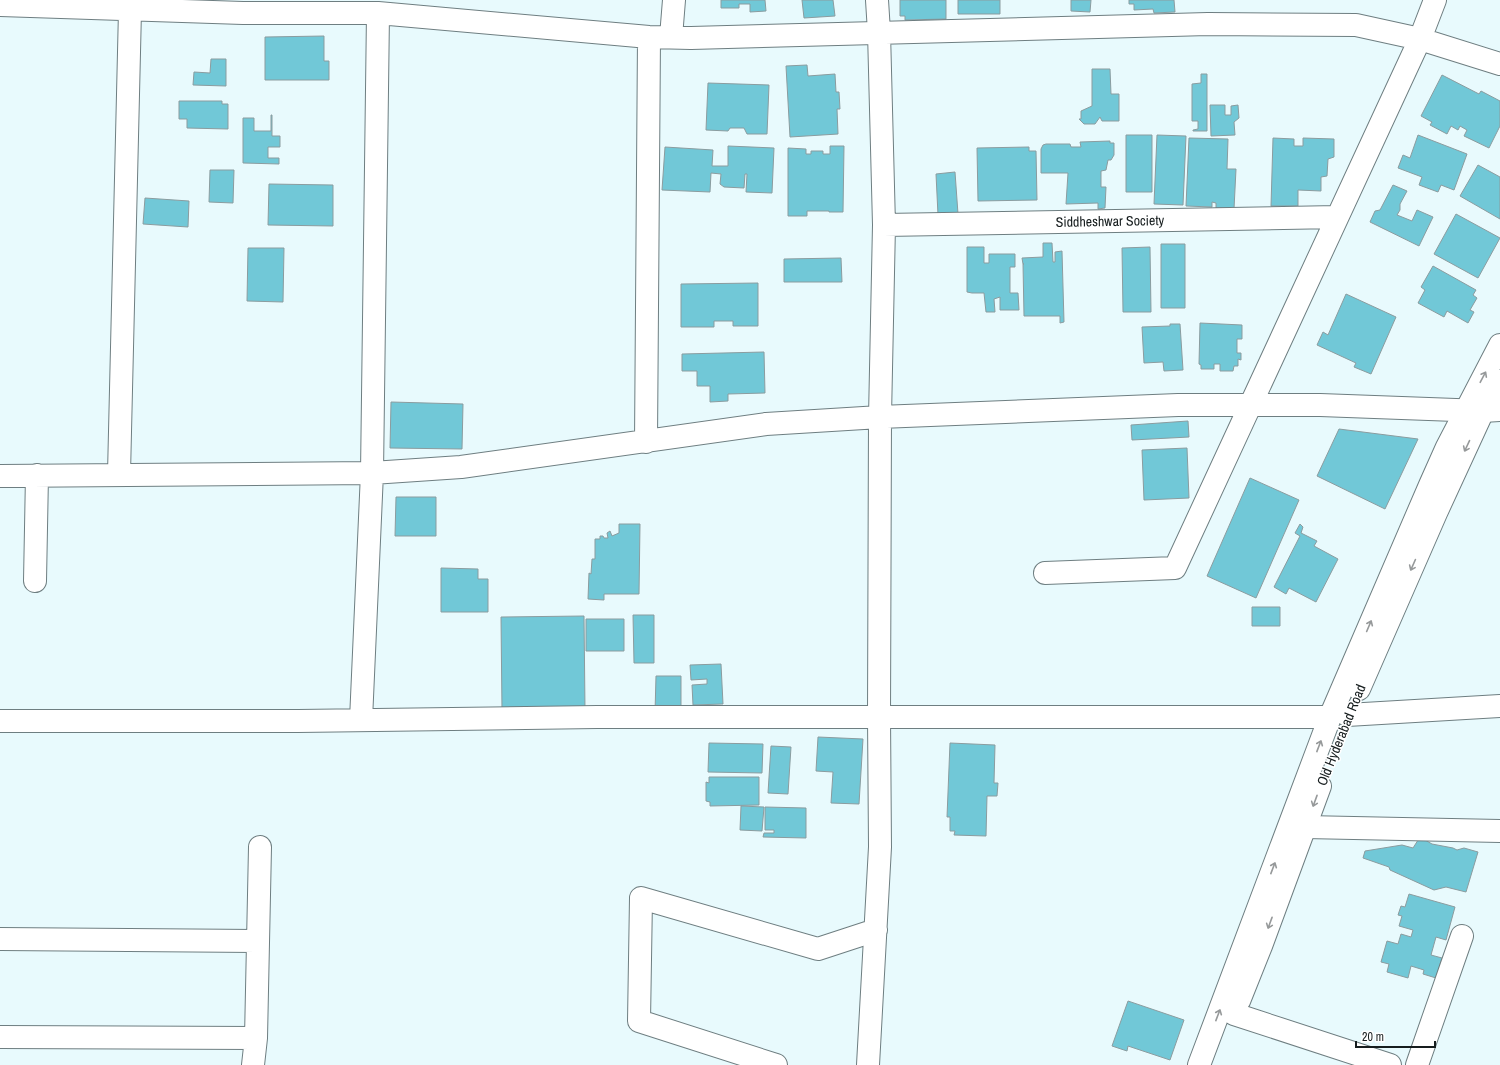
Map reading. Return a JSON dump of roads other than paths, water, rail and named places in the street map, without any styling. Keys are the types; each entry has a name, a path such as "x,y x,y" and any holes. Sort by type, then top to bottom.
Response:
{"street":[{"path":"671,37 674,0"},
{"path":"868,1065 880,847 880,417 884,225 880,32 877,0"},
{"path":"1045,573 1175,568 1420,39 1435,0"},
{"path":"0,5 98,4 130,10 243,13 378,13 649,37 691,38 1208,24 1356,25 1420,39 1500,64"},
{"path":"119,474 130,10"},
{"path":"361,720 372,473 378,13"},
{"path":"646,442 649,37"},
{"name":"Siddheshwar Society","path":"884,225 1337,217"},
{"path":"1483,410 1500,345"},
{"path":"1199,1065 1430,485 1483,410 1500,381"},
{"path":"0,476 372,473 461,467 766,424 880,417 1178,404 1328,405 1483,410"},
{"path":"35,581 37,475"},
{"path":"0,721 361,720 597,717 1339,716 1500,706"},
{"name":"Old Hyderabad Road","path":"1213,1065 1261,946 1305,827 1339,716"},
{"path":"1305,827 1500,831"},
{"path":"253,1065 256,1038 260,848"},
{"path":"776,1065 638,1021 641,898 818,949 876,930"},
{"path":"1417,1065 1462,936"},
{"path":"0,939 258,941"},
{"path":"1234,1014 1390,1065"},
{"path":"0,1037 256,1038"}]}
